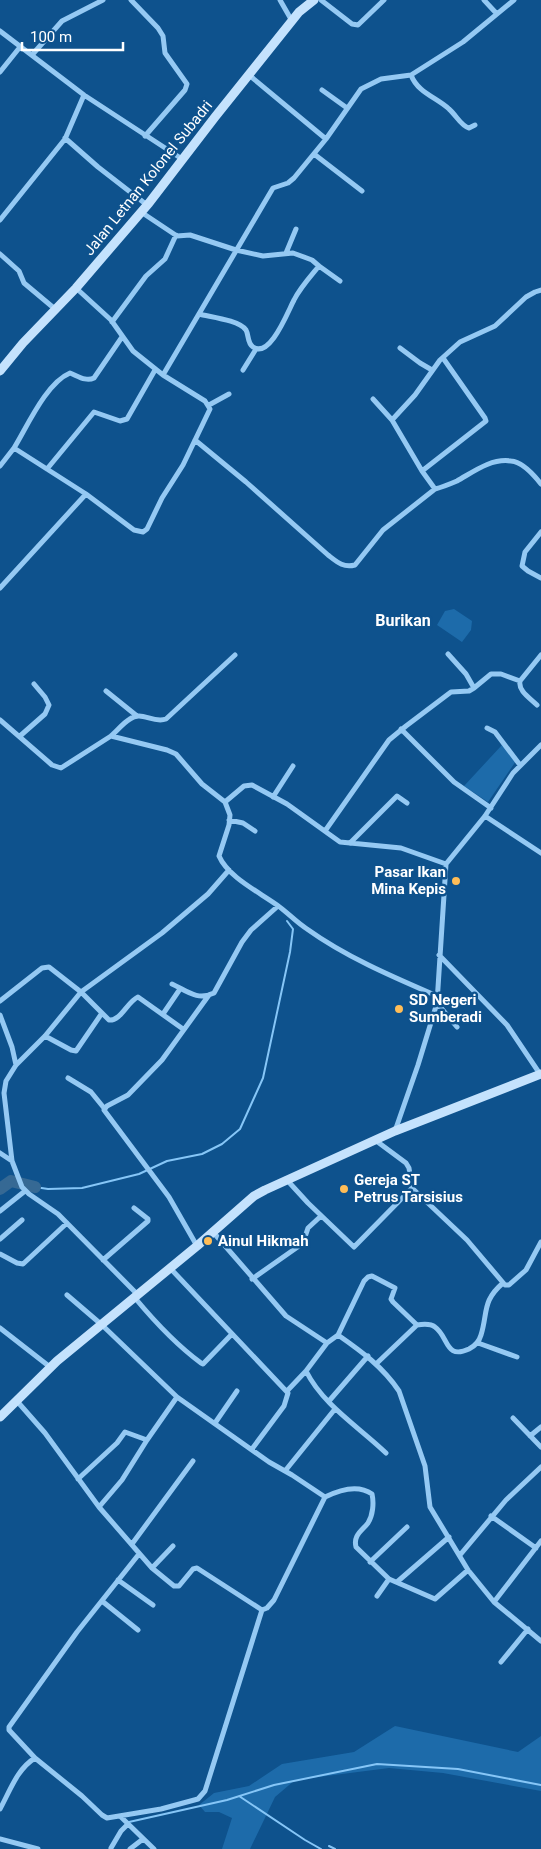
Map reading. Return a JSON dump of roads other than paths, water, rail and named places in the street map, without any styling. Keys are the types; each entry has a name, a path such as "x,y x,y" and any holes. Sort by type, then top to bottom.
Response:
{"main road":[{"name":"Jalan Letnan Kolonel Subadri","path":"0,370 76,288 144,208 299,12 314,0"},
{"path":"0,1417 50,1367 197,1246 254,1196 285,1179 395,1131 541,1074"}],"street":[{"path":"32,55 62,21 103,0"},
{"path":"131,0 158,28 163,36 165,54 187,84 185,90 145,136"},
{"path":"280,0 292,21"},
{"path":"321,0 352,24 358,25 384,0"},
{"path":"484,0 497,14"},
{"path":"163,375 273,188 291,181 326,140 361,89 381,79 411,74 463,42 514,0"},
{"path":"0,31 84,95 182,160"},
{"path":"0,72 20,47"},
{"path":"411,74 420,89 452,111 465,127 469,128 475,125"},
{"path":"249,75 326,140"},
{"path":"322,90 347,108"},
{"path":"0,220 65,138 84,95"},
{"path":"65,138 176,235 190,235 236,250 263,256 286,253 305,256 340,282"},
{"path":"314,154 362,190"},
{"path":"286,253 296,229"},
{"path":"112,322 146,276 166,259 176,235"},
{"path":"0,254 19,270 24,283 55,309"},
{"path":"199,314 239,324 246,329 250,344 260,350 266,347 280,328 293,301 319,266"},
{"path":"76,288 112,322 122,338 142,359 155,370 209,405"},
{"path":"392,420 415,395 432,370 460,342 495,326 526,297 541,290"},
{"path":"0,466 14,448 56,382 70,373 85,379 90,380 94,378 122,338"},
{"path":"243,370 256,348"},
{"path":"400,348 414,360 432,370"},
{"path":"422,470 486,421 443,358"},
{"path":"46,469 94,412 116,420 127,420 155,370"},
{"path":"209,405 229,394"},
{"path":"373,399 392,420 435,490"},
{"path":"14,448 86,494 134,530 143,532 147,529 162,498 183,465 208,414 209,405"},
{"path":"195,440 246,482 328,555 340,564 348,567 355,565 383,530 435,490 455,482 480,468 494,462 511,461 520,464 541,484"},
{"path":"0,588 86,494"},
{"path":"541,532 525,552 522,566 541,578"},
{"path":"448,654 466,674 474,688"},
{"path":"106,691 137,716 160,721 166,720 235,655"},
{"path":"537,705 519,685 520,681 541,655"},
{"path":"325,831 389,740 401,729 452,692 469,691 490,674 495,673 520,681"},
{"path":"20,736 45,714 49,705 46,697 34,684"},
{"path":"0,720 52,765 61,768 111,736 131,718 137,716"},
{"path":"487,728 495,732 520,765"},
{"path":"401,729 454,782 491,808"},
{"path":"111,736 176,754 202,784 226,802 230,815 219,856 229,870 256,892 278,906 306,929 330,944 437,996"},
{"path":"395,1131 437,1003 446,864 491,808 514,772 541,746"},
{"path":"273,797 293,766"},
{"path":"226,802 244,786 252,785 287,804 340,842 401,848 446,864"},
{"path":"350,843 397,796 406,803"},
{"path":"485,816 541,852"},
{"path":"229,820 243,824 255,831"},
{"path":"229,870 208,894 162,933 81,992 45,1036 16,1065 6,1081 4,1093 12,1161 25,1191 58,1214 103,1260 168,1336 200,1363 203,1364 232,1334"},
{"path":"103,1107 128,1094 162,1060 209,996 217,990 242,942 251,930 278,906"},
{"path":"439,955 507,1025 541,1074"},
{"path":"0,1002 45,966 52,968 81,992 109,1020 115,1020 138,997 184,1029"},
{"path":"172,984 192,995 209,996"},
{"path":"163,1014 180,988"},
{"path":"437,1003 457,1026"},
{"path":"45,1036 70,1050 76,1051 102,1013"},
{"path":"0,1015 12,1047 16,1065"},
{"path":"68,1078 81,1085 97,1098 106,1113 170,1197 197,1246"},
{"path":"375,1140 388,1148 408,1166 412,1188 467,1240 502,1283 509,1285 526,1270 541,1242"},
{"path":"1,1157 12,1161"},
{"path":"285,1179 354,1247 412,1188"},
{"path":"0,1211 25,1191"},
{"path":"103,1260 148,1221 134,1208"},
{"path":"252,1279 299,1246 304,1240 308,1228 321,1216"},
{"path":"0,1239 22,1220"},
{"path":"0,1254 23,1264 66,1223"},
{"path":"213,1232 286,1316 327,1343"},
{"path":"170,1268 287,1391 288,1396 284,1406 252,1449"},
{"path":"287,1391 306,1371 327,1343 338,1334 368,1276 372,1276 395,1288 393,1302 417,1325"},
{"path":"376,1364 417,1325 434,1326 442,1335 449,1348 454,1351 460,1352 471,1348 478,1343 484,1326 487,1304 502,1283"},
{"path":"67,1295 102,1325 177,1397 325,1497"},
{"path":"0,1328 50,1367"},
{"path":"338,1334 368,1356 399,1391 425,1466 430,1507 468,1570 494,1602 541,1641"},
{"path":"478,1343 517,1357"},
{"path":"329,1401 368,1356"},
{"path":"306,1371 310,1380 335,1409 386,1452"},
{"path":"215,1423 237,1391"},
{"path":"98,1507 122,1480 177,1397"},
{"path":"16,1400 45,1433 98,1507 152,1568 171,1585 179,1586 193,1569 197,1568 262,1610"},
{"path":"285,1471 335,1409"},
{"path":"513,1418 541,1447"},
{"path":"530,1436 541,1427"},
{"path":"78,1479 117,1443 125,1432 147,1440"},
{"path":"132,1544 193,1461"},
{"path":"460,1555 491,1516 541,1467"},
{"path":"139,1554 76,1632 9,1727 9,1730 35,1758 82,1796 102,1816 107,1818 161,1809 198,1799 205,1791 262,1610 267,1608 274,1600 325,1497 339,1491 356,1488 372,1494 373,1504 370,1518 359,1532 355,1542 356,1547 389,1579 436,1599 468,1570"},
{"path":"491,1516 536,1548"},
{"path":"370,1562 406,1527"},
{"path":"397,1582 449,1537"},
{"path":"494,1602 541,1541"},
{"path":"152,1568 174,1546"},
{"path":"377,1596 389,1579"},
{"path":"118,1580 154,1606"},
{"path":"102,1601 138,1630"},
{"path":"501,1662 528,1629"},
{"path":"0,1809 21,1771 26,1764 35,1758"},
{"path":"121,1817 154,1849"},
{"path":"111,1848 121,1831 128,1824"},
{"path":"0,1839 38,1849"},
{"path":"130,1849 144,1839"}],"waterway":[{"path":"35,1187 48,1189 82,1188 139,1174 167,1161 202,1154 222,1144 240,1129 263,1078 290,952 293,929 287,921"},
{"path":"0,1189 11,1181 35,1187"},
{"path":"129,1822 227,1800 274,1785 377,1764 458,1769 541,1785"},
{"path":"239,1796 321,1849"},
{"path":"329,1846 335,1849"}],"place":[{"name":"Pasar Ikan Mina Kepis","path":"456,881"},
{"name":"SD Negeri Sumberadi","path":"399,1009"},
{"name":"Gereja ST Petrus Tarsisius","path":"344,1189"},
{"name":"Ainul Hikmah","path":"208,1241"}],"district":[{"name":"Burikan","path":"403,620"}]}
